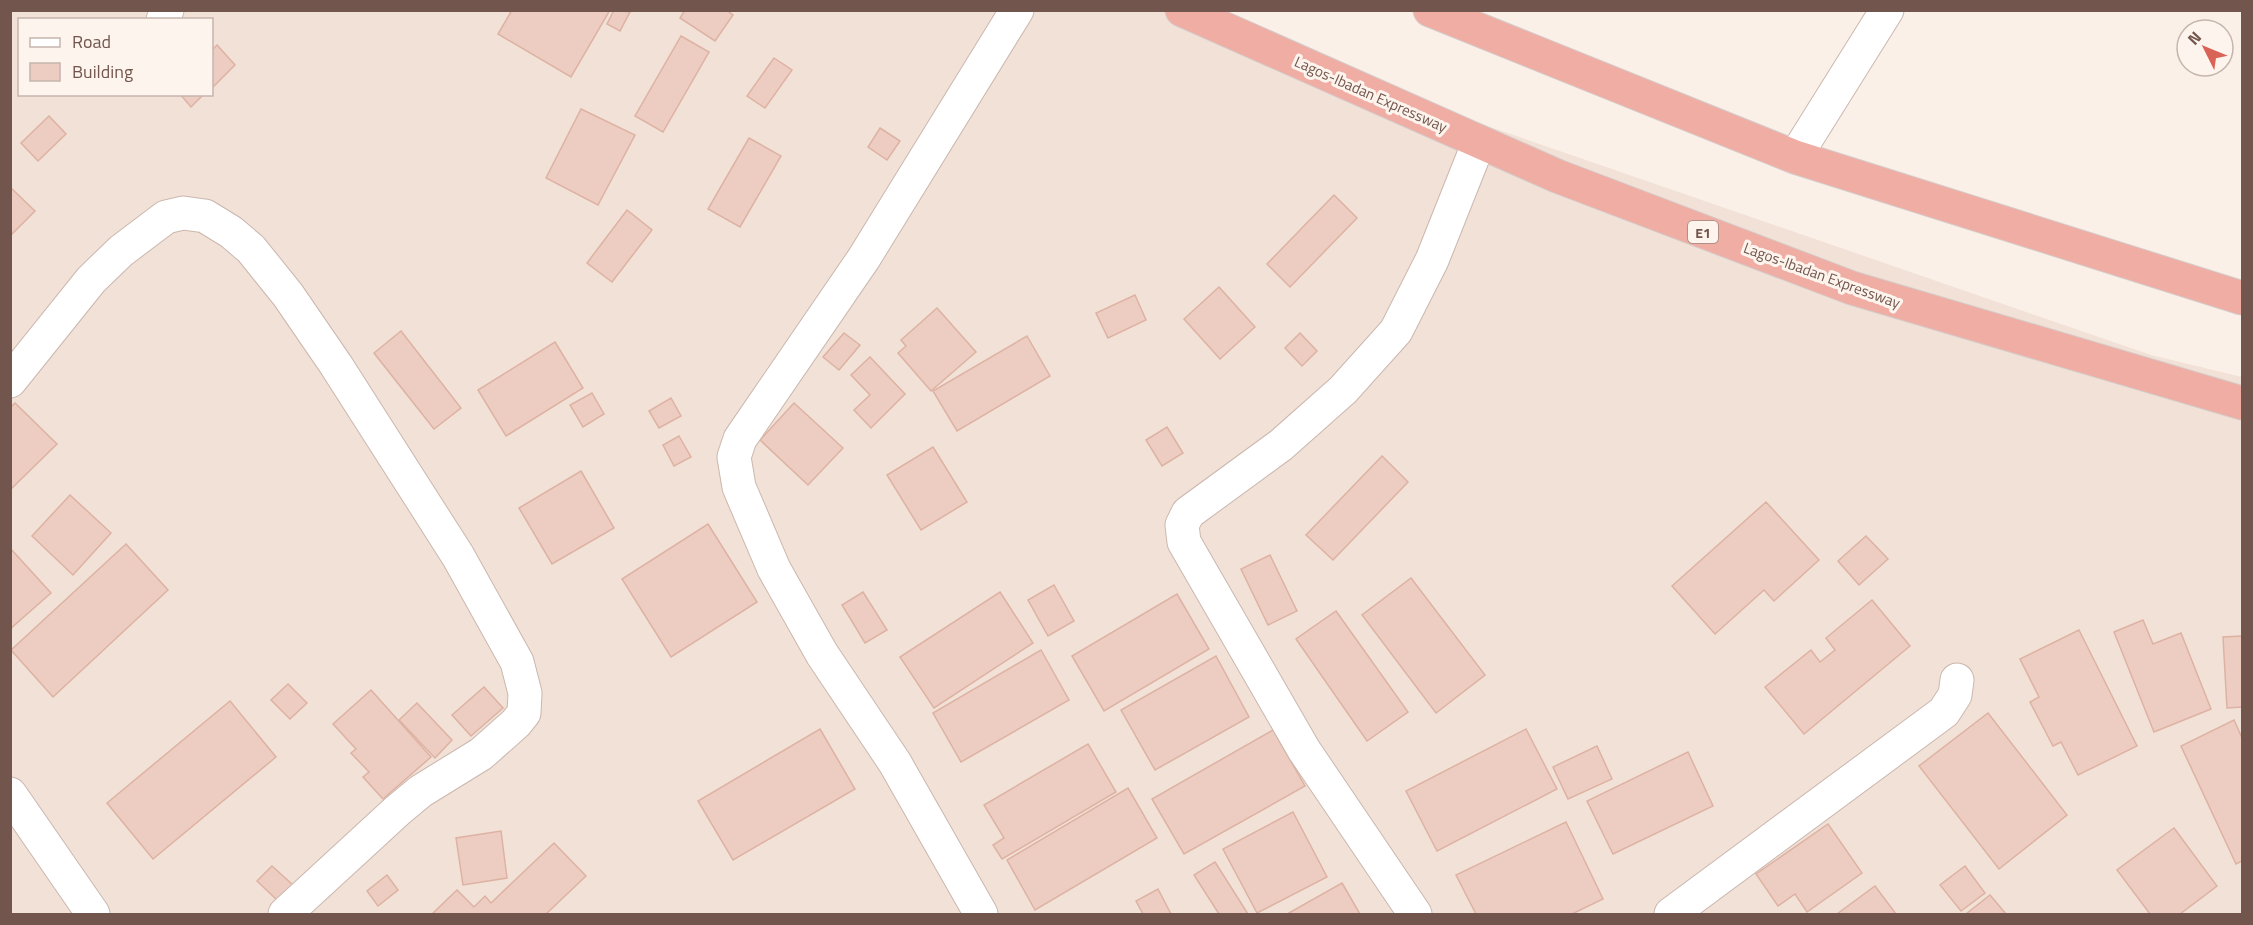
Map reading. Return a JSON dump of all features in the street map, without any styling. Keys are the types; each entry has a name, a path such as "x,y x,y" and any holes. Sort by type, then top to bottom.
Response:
{"highway":[{"name":"Lagos-Ibadan Expressway","path":"1182,10 1557,176 1852,288 2242,403"},
{"path":"1442,13 1795,157 2242,298"}],"street":[{"path":"981,915 895,764 822,654 774,569 739,487 734,457 740,439 864,258 1017,10"},
{"path":"1795,157 1887,10"},
{"path":"1415,915 1304,750 1184,542 1182,525 1188,513 1281,445 1343,390 1396,331 1432,261 1479,142"},
{"path":"10,381 91,280 121,251 166,217 183,213 205,216 231,232 251,249 288,295 336,364 458,556 517,662 525,693 524,713 516,723 481,754 421,791 398,810 285,915"},
{"path":"1690,909 1944,712 1955,696 1957,680"},
{"path":"10,794 93,915"}],"shaded area":[{"path":"10,11 1205,11 1325,70 2151,355 2242,377 2242,914 11,914"}],"building":[{"path":"512,10 610,10 571,77 498,34"},
{"path":"614,10 630,12 620,31 607,24"},
{"path":"685,10 726,10 733,15 715,41 680,18"},
{"path":"681,36 709,52 663,132 635,116"},
{"path":"217,45 235,65 213,87 213,49"},
{"path":"774,58 792,70 765,108 747,96"},
{"path":"182,96 202,96 191,107"},
{"path":"581,109 635,135 598,205 546,178"},
{"path":"49,116 66,134 38,161 21,143"},
{"path":"880,128 900,141 887,160 868,147"},
{"path":"749,138 781,156 740,227 708,209"},
{"path":"10,187 35,211 10,236"},
{"path":"1334,195 1357,218 1290,287 1267,264"},
{"path":"627,210 652,230 612,282 587,263"},
{"path":"1219,287 1255,327 1220,359 1184,319"},
{"path":"1135,295 1146,320 1108,338 1096,313"},
{"path":"937,308 976,352 931,391 898,353 906,346 901,340"},
{"path":"401,331 461,408 434,429 374,353"},
{"path":"844,333 860,345 839,370 823,357"},
{"path":"1300,333 1317,351 1302,366 1285,348"},
{"path":"1027,336 1050,376 957,431 933,391"},
{"path":"555,342 583,388 506,436 478,390"},
{"path":"870,357 905,394 871,428 854,410 870,395 851,375"},
{"path":"592,393 604,414 583,427 570,405"},
{"path":"671,398 681,416 659,428 649,411"},
{"path":"15,403 57,444 10,490 10,408"},
{"path":"794,403 843,448 808,485 760,440"},
{"path":"1167,427 1183,453 1162,466 1146,440"},
{"path":"679,436 691,457 674,466 663,445"},
{"path":"933,447 967,502 921,530 887,475"},
{"path":"1382,456 1408,482 1333,560 1306,535"},
{"path":"581,471 614,528 552,564 519,508"},
{"path":"70,495 111,533 73,575 32,536"},
{"path":"1766,502 1819,560 1774,601 1764,590 1715,634 1672,586"},
{"path":"708,524 757,602 671,657 622,579"},
{"path":"1866,536 1888,559 1859,585 1838,561"},
{"path":"126,544 168,590 53,697 11,650"},
{"path":"10,548 51,593 10,629"},
{"path":"1270,555 1297,611 1268,625 1241,569"},
{"path":"1411,578 1485,675 1436,713 1362,615"},
{"path":"1054,585 1074,621 1048,636 1028,600"},
{"path":"863,592 887,630 865,643 842,605"},
{"path":"1000,592 1033,643 934,708 900,657"},
{"path":"1177,594 1209,649 1104,711 1072,656"},
{"path":"1872,600 1910,646 1804,734 1765,687 1811,650 1820,662 1835,650 1826,638"},
{"path":"1336,611 1408,712 1367,741 1296,639"},
{"path":"2143,620 2153,644 2181,633 2211,709 2154,732 2114,632"},
{"path":"2079,630 2137,746 2078,775 2061,742 2053,746 2030,702 2039,697 2020,659"},
{"path":"2242,636 2242,707 2227,708 2223,637"},
{"path":"1041,650 1069,700 961,762 933,713"},
{"path":"1216,656 1249,717 1155,770 1121,710"},
{"path":"288,684 307,703 290,719 271,700"},
{"path":"484,687 503,708 471,736 452,715"},
{"path":"371,690 431,757 383,799 363,777 369,772 351,753 356,749 333,724"},
{"path":"230,701 276,757 153,859 107,803"},
{"path":"417,703 452,740 435,758 399,720"},
{"path":"1988,713 2067,815 1999,869 1919,766"},
{"path":"2234,720 2242,738 2242,861 2236,864 2181,746"},
{"path":"820,729 855,789 733,860 698,801"},
{"path":"1526,729 1557,789 1437,851 1406,791"},
{"path":"1273,730 1305,786 1184,854 1152,799"},
{"path":"1088,744 1116,792 1002,859 993,845 1004,838 984,805"},
{"path":"1597,746 1612,779 1568,799 1553,767"},
{"path":"1688,752 1713,806 1613,854 1587,801"},
{"path":"1128,788 1157,838 1035,910 1007,860"},
{"path":"1293,812 1327,877 1257,913 1223,849"},
{"path":"1566,822 1603,899 1572,914 1476,914 1456,875"},
{"path":"1828,824 1862,873 1807,912 1795,894 1778,906 1756,874"},
{"path":"2174,828 2217,886 2180,914 2150,914 2117,870"},
{"path":"501,831 507,878 463,885 456,838"},
{"path":"554,843 586,876 546,914 432,914 457,890 474,907 485,896 491,903"},
{"path":"1215,862 1248,914 1219,914 1194,875"},
{"path":"272,866 293,885 278,901 257,881"},
{"path":"1965,866 1985,893 1961,911 1940,885"},
{"path":"387,875 398,890 378,906 367,891"},
{"path":"1342,883 1360,914 1287,914"},
{"path":"1875,886 1896,914 1837,914"},
{"path":"1158,889 1171,914 1143,914 1136,901"},
{"path":"1990,895 2006,914 1966,914"}]}
